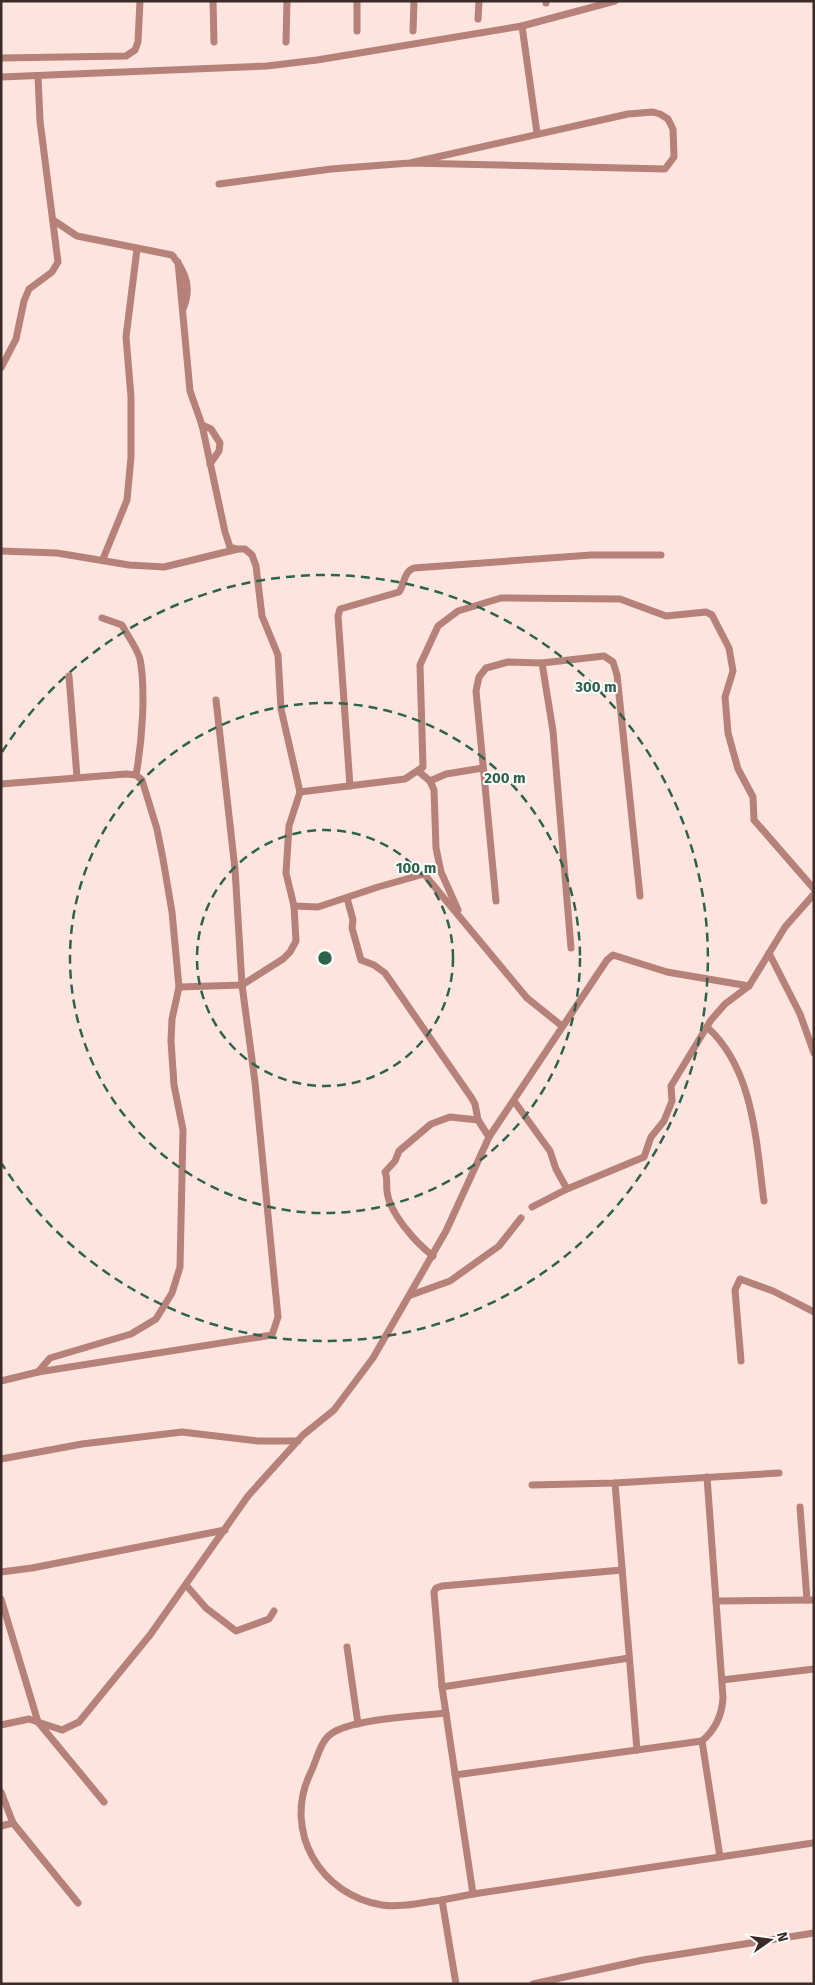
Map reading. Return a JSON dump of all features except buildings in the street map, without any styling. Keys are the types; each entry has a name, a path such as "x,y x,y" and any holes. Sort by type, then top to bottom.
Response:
{"street":[{"path":"1,58 126,56 136,50 140,1"},
{"path":"213,1 214,42"},
{"path":"286,42 287,1"},
{"path":"357,1 357,32"},
{"path":"413,31 414,1"},
{"path":"478,19 479,1"},
{"path":"1,77 267,66 522,26 615,1"},
{"path":"522,26 537,133"},
{"path":"1,368 16,339 24,301 29,289 52,272 58,262 58,250 40,122 38,76"},
{"path":"220,184 331,169 410,163 641,170 665,169 674,157 673,129 668,119 660,114 653,112 628,114 410,163"},
{"path":"53,220 77,236 172,255 178,262 190,391 202,425 230,546 238,549"},
{"path":"103,559 127,500 131,457 131,397 126,337 137,249"},
{"path":"202,425 211,429 220,442 219,451 210,464"},
{"path":"1,551 57,553 103,559 129,565 164,567 238,549 245,549 252,555 256,566 262,616 278,655 281,709 300,792 290,826 286,873 294,906 296,941 290,952 242,985 179,987"},
{"path":"350,786 338,616 340,608 399,592 403,586 406,574 414,568 591,555 661,555"},
{"path":"300,792 405,779 423,766 420,665 438,626 458,610 501,598 610,599 628,602 666,616 706,612 712,615 729,648 733,671 725,696 728,733 738,769 753,797 754,820 814,889"},
{"path":"102,618 122,625 140,658 142,708 140,756 136,775"},
{"path":"496,901 476,691 479,678 486,668 508,662 542,663 604,656 613,662 617,675 640,896"},
{"path":"542,663 553,731 571,948"},
{"path":"69,676 77,778"},
{"path":"1,1381 38,1372 272,1335 277,1326 278,1317 256,1082 242,985 235,869 216,700"},
{"path":"430,782 446,774 483,768"},
{"path":"418,771 430,782 435,800 436,848 441,872 464,923"},
{"path":"1,784 136,775 142,780 147,791 157,829 172,912 179,987 172,1019 172,1041 174,1085 183,1130 181,1238 180,1267 172,1293 156,1319 131,1334 50,1358 38,1372"},
{"path":"294,906 318,907 424,874 527,998 562,1026"},
{"path":"532,1207 567,1188 644,1157 651,1137 664,1121 672,1101 671,1086 707,1027 725,1004 749,986 785,926 814,894"},
{"path":"347,898 353,920 352,928 361,960 374,965 385,974 411,1008 471,1097 475,1104 478,1120 489,1137"},
{"path":"769,953 800,1014 814,1053"},
{"path":"1,1725 29,1718 62,1730 79,1722 128,1662 186,1585 248,1496 303,1434 334,1410 374,1358 411,1295 446,1231 489,1137 607,960 613,956 667,972 749,986"},
{"path":"707,1027 720,1038 730,1053 747,1095 764,1201"},
{"path":"514,1102 550,1151 556,1168 567,1188"},
{"path":"433,1256 416,1240 391,1204 385,1172 395,1161 399,1151 431,1124 450,1117 478,1120"},
{"path":"411,1295 450,1281 499,1246 520,1218"},
{"path":"741,1361 735,1290 740,1279 773,1291 814,1312"},
{"path":"1,1458 82,1444 182,1432 258,1441 298,1441"},
{"path":"532,1485 615,1483 779,1473"},
{"path":"455,1775 702,1741 711,1733 722,1705 722,1680 707,1477"},
{"path":"615,1483 637,1750"},
{"path":"716,1601 810,1600 800,1507"},
{"path":"1,1572 32,1568 225,1530"},
{"path":"473,1894 442,1687 433,1598 436,1588 622,1570"},
{"path":"186,1585 206,1608 236,1631 269,1620 274,1610"},
{"path":"1,1599 38,1722 104,1802"},
{"path":"347,1648 358,1724"},
{"path":"442,1687 629,1658"},
{"path":"722,1680 814,1669"},
{"path":"446,1713 358,1724 337,1730 329,1735 305,1784 302,1797 302,1818 311,1856 328,1880 343,1892 381,1905 399,1906 813,1843"},
{"path":"702,1741 720,1857"},
{"path":"1,1792 13,1823 78,1903"},
{"path":"1,1826 13,1823"},
{"path":"442,1900 456,1984"},
{"path":"533,1984 643,1960 814,1933"}]}
